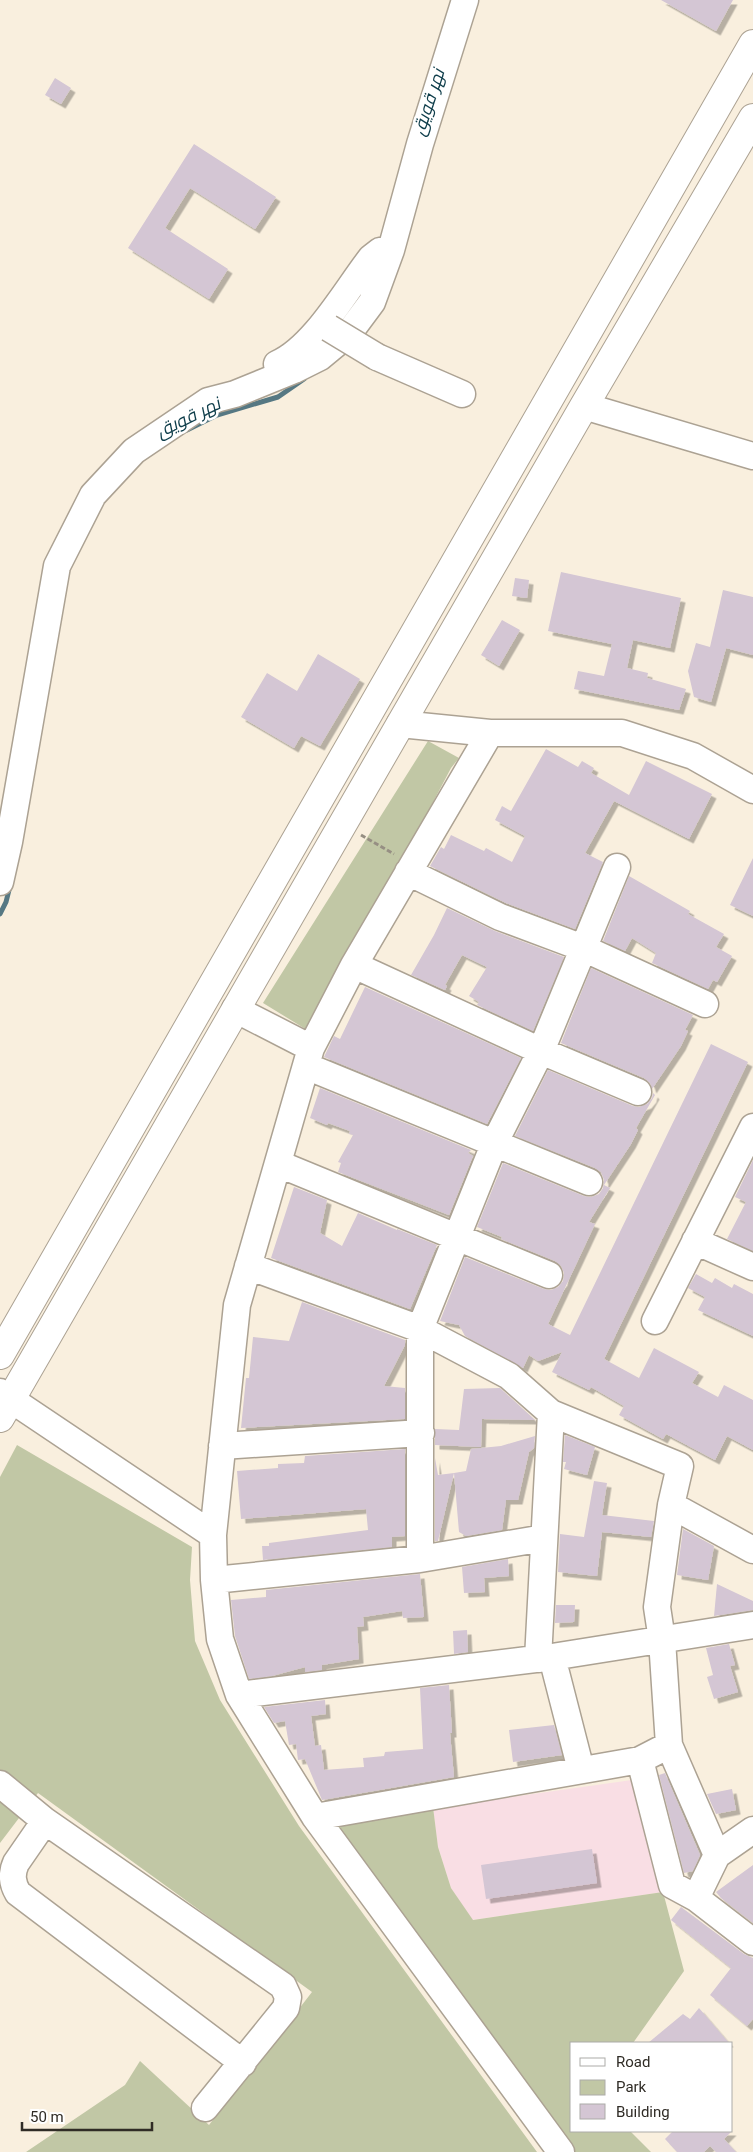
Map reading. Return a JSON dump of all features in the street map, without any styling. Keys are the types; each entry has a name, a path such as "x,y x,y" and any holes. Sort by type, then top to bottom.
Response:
{"main road":[{"path":"0,1355 753,44"},
{"path":"4,1403 753,118"},
{"path":"253,916 280,932"}],"street":[{"path":"0,882 9,842 57,566 93,495 134,450 208,400 236,394 294,370 320,357 349,333 372,302 391,250 420,144 465,0"},
{"path":"236,394 253,374 281,362 303,347 371,258 380,251 391,250"},
{"path":"322,324 377,357 462,394"},
{"path":"584,406 753,456"},
{"path":"400,724 490,733 622,733 693,756 753,790"},
{"path":"490,733 354,965 308,1057 279,1164 237,1305 213,1535 214,1580 220,1639 239,1695 315,1817 561,2152"},
{"path":"420,1559 420,1329 494,1142 540,1051 617,867"},
{"path":"410,868 500,917 583,948 705,1004"},
{"path":"354,965 540,1051 638,1092"},
{"path":"235,1009 308,1057 494,1142 589,1182"},
{"path":"654,1321 753,1127"},
{"path":"279,1164 549,1275"},
{"path":"695,1241 753,1267"},
{"path":"248,1266 420,1329 509,1376 551,1413 680,1466 671,1505 657,1608 662,1640 669,1745 717,1855"},
{"path":"4,1403 213,1535"},
{"path":"551,1413 544,1538 545,1658 581,1770"},
{"path":"222,1446 421,1433"},
{"path":"671,1505 753,1550"},
{"path":"214,1580 420,1559 544,1538"},
{"path":"239,1695 545,1658 753,1625"},
{"path":"315,1817 640,1760 669,1745"},
{"path":"640,1760 672,1885 696,1898 753,1942"},
{"path":"0,1784 45,1821 283,1986 288,1997 286,2008 205,2108"},
{"path":"45,1821 13,1871 14,1886 18,1893 243,2063"},
{"path":"696,1898 717,1855 753,1830"}],"path":[{"path":"342,824 410,868"}],"shaded area":[{"path":"632,1780 663,1892 472,1920 451,1888 438,1847 433,1808"}],"green space":[{"path":"428,741 459,758 451,768 312,1033 263,1003"},
{"path":"17,1445 192,1547 190,1580 195,1641 220,1700 299,1826 537,2152 26,2152 125,2085 140,2061 209,2125 312,1992 38,1793 0,1843 0,1477"},
{"path":"433,1807 438,1847 451,1888 473,1920 663,1892 684,1971 634,2042 570,2042 570,2132 631,2132 651,2152 569,2152 328,1822"}],"building":[{"path":"661,0 733,0 716,31"},
{"path":"55,78 71,88 61,104 45,95"},
{"path":"194,144 276,197 255,229 190,188 165,228 228,269 209,299 128,248"},
{"path":"561,572 681,598 670,648 633,640 627,668 648,673 647,678 686,689 679,710 574,689 578,671 604,676 612,644 548,631"},
{"path":"515,578 529,580 527,598 512,596"},
{"path":"723,590 753,597 753,655 726,648 711,702 694,697 688,671 696,643 710,647"},
{"path":"502,620 520,630 499,666 481,655"},
{"path":"318,654 360,679 320,746 301,736 294,748 241,717 267,673 297,691"},
{"path":"546,749 578,767 582,761 594,768 591,773 629,795 646,761 712,794 689,839 614,801 585,853 603,862 575,929 506,903 430,866 441,847 444,849 451,835 484,851 486,848 512,862 525,836 495,820 502,806 511,811"},
{"path":"753,858 753,916 730,905"},
{"path":"629,876 690,911 688,914 724,934 716,947 732,956 717,982 713,980 708,989 652,963 656,953 632,938 625,951 603,941"},
{"path":"447,908 495,931 564,957 533,1031 477,1005 479,1002 469,996 487,967 462,955 445,985 447,986 445,990 411,975"},
{"path":"591,968 693,1015 685,1030 688,1031 681,1046 652,1089 650,1083 644,1078 561,1043"},
{"path":"365,987 521,1058 487,1124 324,1057 334,1036 340,1039"},
{"path":"711,1044 748,1062 604,1359 639,1378 654,1348 699,1372 692,1383 718,1397 724,1385 753,1400 753,1450 727,1436 715,1460 666,1434 663,1439 619,1415 624,1406 591,1387 589,1390 552,1372 562,1352 538,1361 529,1355 523,1368 465,1336 459,1325 440,1321 465,1257 544,1289 551,1290 558,1287 563,1281 564,1273 561,1266 555,1261 477,1227 503,1163 584,1196 591,1197 599,1194 603,1188 604,1180 601,1172 595,1168 515,1136 548,1070 633,1106 639,1107 647,1104 652,1098 653,1093 655,1095 636,1128 638,1130 631,1144 604,1185 610,1188 589,1222 595,1224 548,1324 570,1335"},
{"path":"320,1088 471,1150 468,1153 473,1156 449,1215 338,1172 341,1163 338,1162 353,1135 349,1134 350,1131 310,1118"},
{"path":"753,1160 753,1251 727,1239 746,1202 735,1197"},
{"path":"294,1187 327,1200 320,1233 342,1246 358,1213 437,1245 410,1309 271,1258"},
{"path":"696,1274 712,1283 715,1278 732,1288 734,1284 753,1294 753,1336 698,1310 705,1297 688,1288"},
{"path":"302,1302 405,1340 405,1345 384,1386 405,1388 405,1419 241,1428 246,1378 249,1378 253,1337 289,1341"},
{"path":"500,1388 535,1420 482,1419 481,1447 435,1445 435,1429 459,1430 464,1389"},
{"path":"565,1435 595,1447 587,1475 564,1469 566,1462 563,1462"},
{"path":"535,1436 534,1448 529,1452 518,1500 506,1500 502,1530 466,1536 459,1532 454,1473 466,1471 471,1449 501,1446"},
{"path":"405,1449 405,1536 392,1537 392,1547 263,1560 262,1546 269,1546 269,1543 368,1530 366,1509 241,1519 237,1471 278,1468 278,1464 304,1463 305,1456"},
{"path":"435,1458 438,1475 454,1473 438,1541 435,1541"},
{"path":"594,1481 607,1483 602,1515 654,1521 651,1537 602,1532 597,1576 558,1572 560,1534 584,1537"},
{"path":"683,1529 714,1546 708,1580 677,1575"},
{"path":"508,1559 509,1576 484,1578 485,1592 464,1593 462,1567"},
{"path":"420,1574 424,1617 403,1618 402,1611 363,1617 364,1626 357,1627 359,1659 322,1665 322,1670 305,1672 305,1667 272,1676 249,1679 235,1636 231,1600 266,1597 266,1590"},
{"path":"717,1584 753,1601 753,1610 714,1616"},
{"path":"556,1605 575,1605 574,1622 555,1623"},
{"path":"467,1630 468,1652 454,1654 453,1631"},
{"path":"729,1644 735,1665 730,1666 738,1692 714,1699 707,1677 713,1675 706,1648"},
{"path":"449,1685 452,1733 450,1733 454,1777 322,1800 305,1759 298,1760 296,1744 289,1745 285,1721 274,1723 264,1707 325,1700 326,1714 311,1716 315,1746 321,1745 324,1770 364,1767 363,1758 384,1756 385,1752 423,1749 420,1688"},
{"path":"554,1725 562,1755 513,1762 509,1730"},
{"path":"665,1773 700,1855 693,1871 684,1873 659,1775"},
{"path":"732,1789 736,1810 716,1814 707,1794"},
{"path":"592,1849 597,1883 486,1899 481,1865"},
{"path":"753,1865 753,1923 716,1892"},
{"path":"681,1907 744,1954 753,1958 753,2019 747,2026 710,1995 731,1968 671,1920"},
{"path":"699,2008 728,2042 649,2042 683,2014 690,2019"},
{"path":"672,2132 731,2132 724,2139 736,2152 716,2152 710,2146 704,2152 677,2152 665,2139"}],"waterway":[{"name":"نهر قويق","path":"187,430 217,415 278,397 304,379"},
{"name":"نهر قويق","path":"0,914 6,902 10,886"}]}
